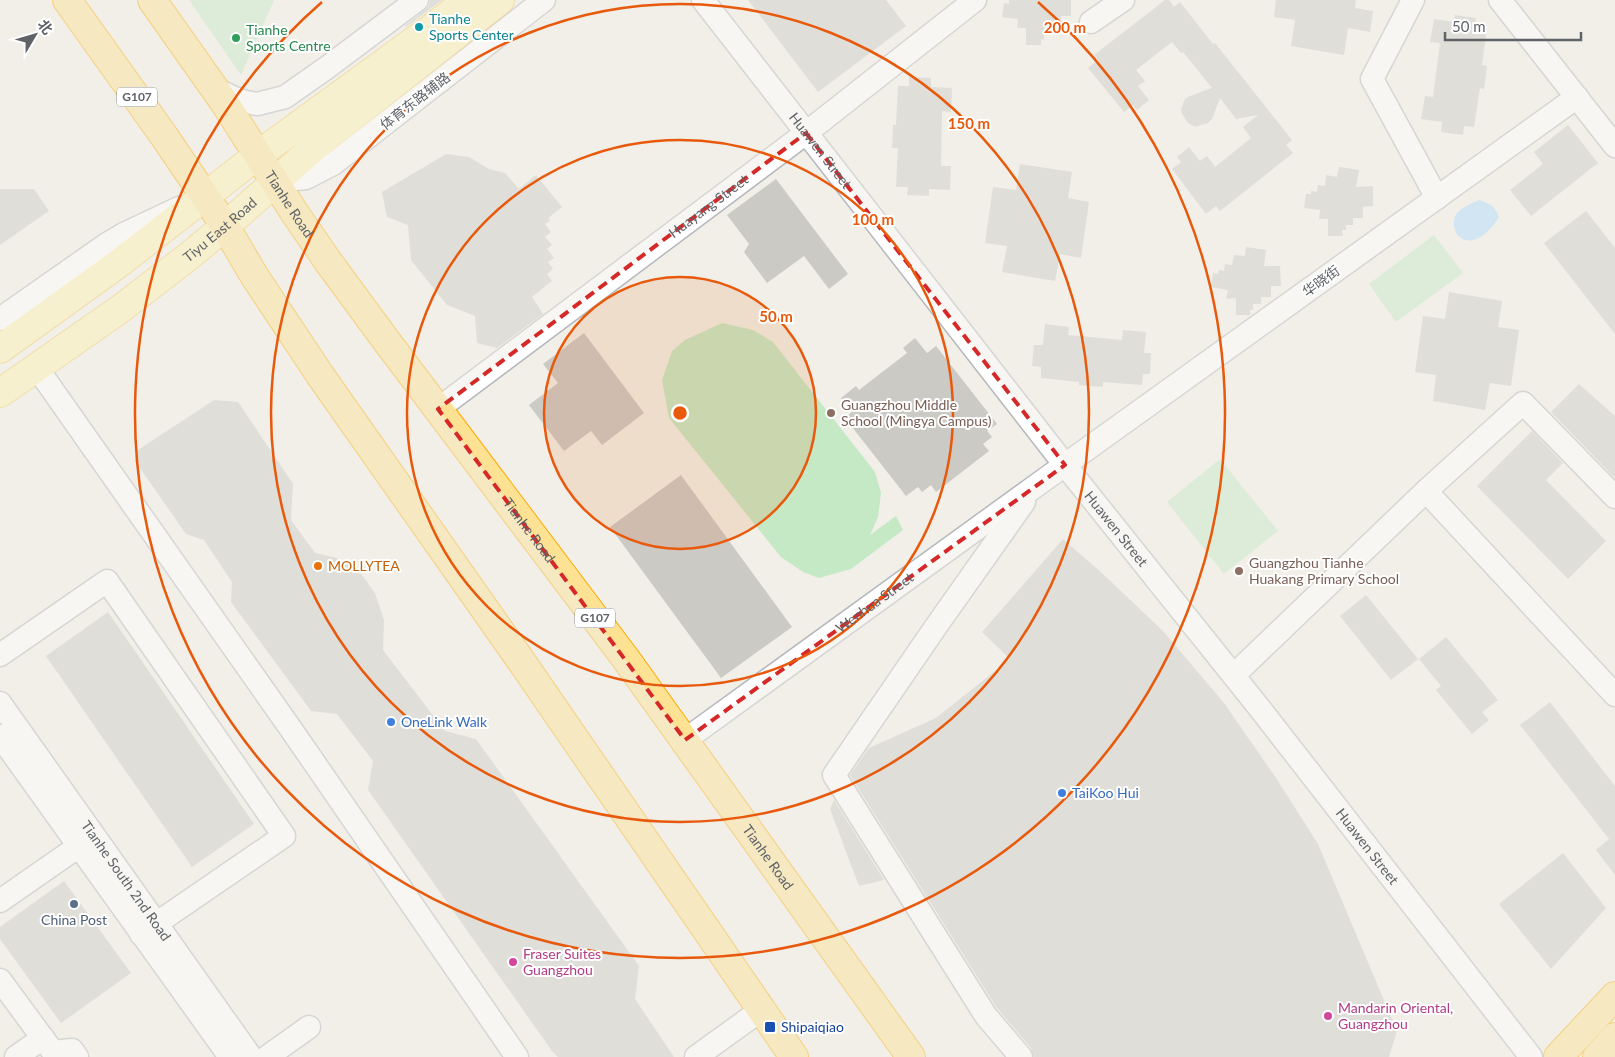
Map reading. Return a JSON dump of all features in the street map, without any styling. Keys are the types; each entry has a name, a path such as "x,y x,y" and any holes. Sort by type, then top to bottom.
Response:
{"highway":[{"name":"G107","path":"67,0 150,115 225,226 255,277 320,375 794,1057"},
{"name":"Tianhe Road","path":"152,0 214,88 322,252 385,340 685,740 911,1057"},
{"path":"1558,1057 1615,996"},
{"path":"1597,1057 1615,1037"}],"main road":[{"path":"0,349 125,258 258,155 430,30 468,0"},
{"name":"Tiyu East Road","path":"0,393 123,307 225,226 319,143 500,0"}],"street":[{"path":"214,88 232,97 257,104 285,97 417,0"},
{"name":"体育东路辅路","path":"275,181 306,178 333,164 544,0"},
{"name":"Huawen Street","path":"703,0 1064,465 1234,675 1531,1057"},
{"name":"Huayang Street","path":"438,409 806,134 975,0"},
{"path":"1091,22 1123,0"},
{"path":"1413,0 1372,79 1437,198"},
{"path":"1500,0 1615,146"},
{"path":"363,41 430,30"},
{"name":"华晓街","path":"1064,465 1577,97"},
{"path":"0,319 107,244 204,196"},
{"path":"37,368 294,732 517,1057"},
{"path":"1234,675 1426,491 1523,403 1615,497"},
{"name":"Wenhua Street","path":"685,740 1064,465"},
{"path":"1021,1057 986,1016 834,776 937,625 1037,485"},
{"path":"1426,491 1615,695"},
{"path":"0,655 107,581 284,836 149,929"},
{"name":"Tianhe South 2nd Road","path":"0,703 149,929 230,1057"},
{"name":"Tianhe South 2nd Road","path":"0,736 79,846 149,929 251,1057"},
{"path":"0,901 79,846"},
{"path":"0,980 53,1052 72,1050 77,1057"},
{"path":"696,1057 761,1010"},
{"path":"268,1057 309,1028"},
{"path":"16,1057 43,1038"}],"highlighted area":[{"path":"806,133 1065,465 685,740 438,409"}],"green space":[{"name":"Tianhe Sports Centre","path":"189,0 274,0 241,75"},
{"path":"1434,235 1463,273 1396,322 1369,284"},
{"path":"722,323 753,330 773,342 875,472 881,493 878,517 870,535 896,516 903,530 851,569 819,578 803,572 781,557 669,418 662,380 672,351 685,340"},
{"path":"1220,459 1278,531 1224,574 1167,502"}],"water":[{"path":"1479,200 1486,202 1496,210 1499,217 1481,237 1473,240 1462,239 1454,227 1455,217 1463,208"}],"building":[{"path":"430,0 442,0 406,27 429,6"},
{"path":"748,0 886,0 906,26 818,92"},
{"path":"1009,0 1071,0 1071,16 1061,16 1061,27 1051,27 1051,34 1044,34 1044,40 1041,39 1041,45 1026,45 1026,28 1017,28 1018,19 1002,17 1004,3 1009,4"},
{"path":"1165,0 1169,0 1174,7 1180,2 1292,140 1286,145 1293,153 1220,211 1216,206 1206,214 1172,169 1181,162 1177,157 1189,147 1200,161 1207,156 1215,167 1251,138 1243,127 1258,115 1236,119 1220,98 1212,119 1208,123 1195,127 1188,123 1181,109 1185,99 1212,88 1183,52 1181,53 1172,42 1136,70 1145,81 1138,86 1149,100 1137,110 1133,105 1124,112 1088,68 1098,60 1094,55"},
{"path":"1276,0 1356,0 1355,8 1373,11 1370,32 1348,28 1344,55 1291,46 1295,20 1274,17"},
{"path":"1455,15 1476,18 1475,25 1487,27 1482,65 1487,66 1484,89 1480,88 1474,127 1464,126 1463,135 1441,132 1442,122 1421,119 1425,96 1433,97 1440,43 1430,42 1434,19 1454,22"},
{"path":"909,77 931,78 931,87 952,88 951,112 942,111 941,166 951,166 950,190 929,189 929,196 907,195 908,187 896,187 898,148 892,148 893,125 896,125 898,86 909,86"},
{"path":"1568,125 1598,163 1531,216 1510,190 1543,164 1534,152"},
{"path":"446,154 469,157 489,169 505,173 519,189 536,175 562,207 548,218 550,221 545,224 551,232 545,237 552,245 547,249 554,258 548,262 553,269 547,274 552,281 532,297 543,314 497,348 477,343 475,316 447,305 411,260 408,225 387,217 382,192"},
{"path":"1020,164 1072,172 1068,198 1089,202 1081,258 1060,254 1055,281 1002,272 1007,246 985,243 993,187 1016,190"},
{"path":"1339,167 1359,170 1356,187 1373,186 1373,206 1363,207 1363,218 1353,218 1353,225 1346,225 1346,230 1342,230 1343,236 1328,236 1328,219 1319,219 1320,210 1304,208 1306,194 1311,194 1311,191 1317,192 1318,185 1325,186 1326,175 1337,177"},
{"path":"776,179 848,274 829,289 804,256 767,283 744,252 749,244 727,215"},
{"path":"0,189 34,189 49,211 0,245"},
{"path":"1586,211 1615,248 1615,334 1544,243"},
{"path":"1246,247 1266,250 1264,266 1280,266 1281,286 1271,286 1271,297 1261,297 1261,304 1253,304 1253,310 1250,310 1250,315 1236,315 1236,298 1226,299 1228,290 1211,287 1213,273 1218,274 1219,270 1224,271 1225,264 1232,265 1234,255 1245,256"},
{"path":"1449,292 1502,301 1498,327 1519,330 1511,386 1490,383 1485,410 1433,401 1436,375 1415,372 1423,316 1445,319"},
{"path":"1045,324 1069,327 1068,335 1122,340 1123,330 1146,332 1144,353 1151,353 1150,374 1143,374 1142,385 1103,382 1103,387 1079,385 1079,382 1041,378 1041,367 1032,366 1034,345 1043,345"},
{"path":"584,333 644,413 602,445 591,431 564,451 529,405 558,383 543,364"},
{"path":"915,338 927,353 936,346 997,424 987,431 992,437 983,444 989,451 936,492 931,485 922,492 918,487 906,496 845,418 852,412 841,398 856,386 859,390 907,353 903,348"},
{"path":"1579,384 1615,416 1615,478 1551,412"},
{"name":"OneLink Walk","path":"214,400 238,402 293,484 291,520 315,553 337,558 359,571 375,593 384,620 383,650 445,731 476,739 639,966 635,999 674,1057 558,1057 552,1051 368,790 373,761 337,714 311,711 231,602 232,582 204,540 186,534 135,461 138,450"},
{"path":"1532,431 1563,463 1546,480 1606,541 1568,579 1477,486"},
{"path":"681,475 792,627 721,678 610,527"},
{"name":"TaiKoo Hui","path":"1063,539 1163,631 1224,703 1276,778 1318,844 1397,1031 1389,1057 1034,1057 1031,1048 997,1008 850,775 869,748 936,718 1010,659 982,632"},
{"path":"1366,595 1418,659 1391,680 1340,616"},
{"path":"108,612 254,824 192,867 46,656"},
{"path":"1446,637 1498,700 1482,712 1489,720 1472,734 1436,690 1441,686 1419,659"},
{"path":"1550,702 1615,786 1615,875 1596,850 1609,839 1520,725"},
{"path":"834,800 884,880 859,886 830,809"},
{"path":"1563,853 1606,908 1551,969 1499,904"},
{"path":"64,881 131,973 61,1023 0,939 0,927"}],"place":[{"name":"Tianhe Sports Center","path":"419,27"},
{"name":"Tianhe Sports Centre","path":"236,38"},
{"name":"Guangzhou Middle School (Mingya Campus)","path":"831,413"},
{"name":"MOLLYTEA","path":"318,566"},
{"name":"Guangzhou Tianhe Huakang Primary School","path":"1239,571"},
{"name":"OneLink Walk","path":"391,722"},
{"name":"TaiKoo Hui","path":"1062,793"},
{"name":"China Post","path":"74,904"},
{"name":"Fraser Suites Guangzhou","path":"513,962"},
{"name":"Mandarin Oriental, Guangzhou","path":"1328,1016"},
{"name":"Shipaiqiao","path":"770,1027"}]}
